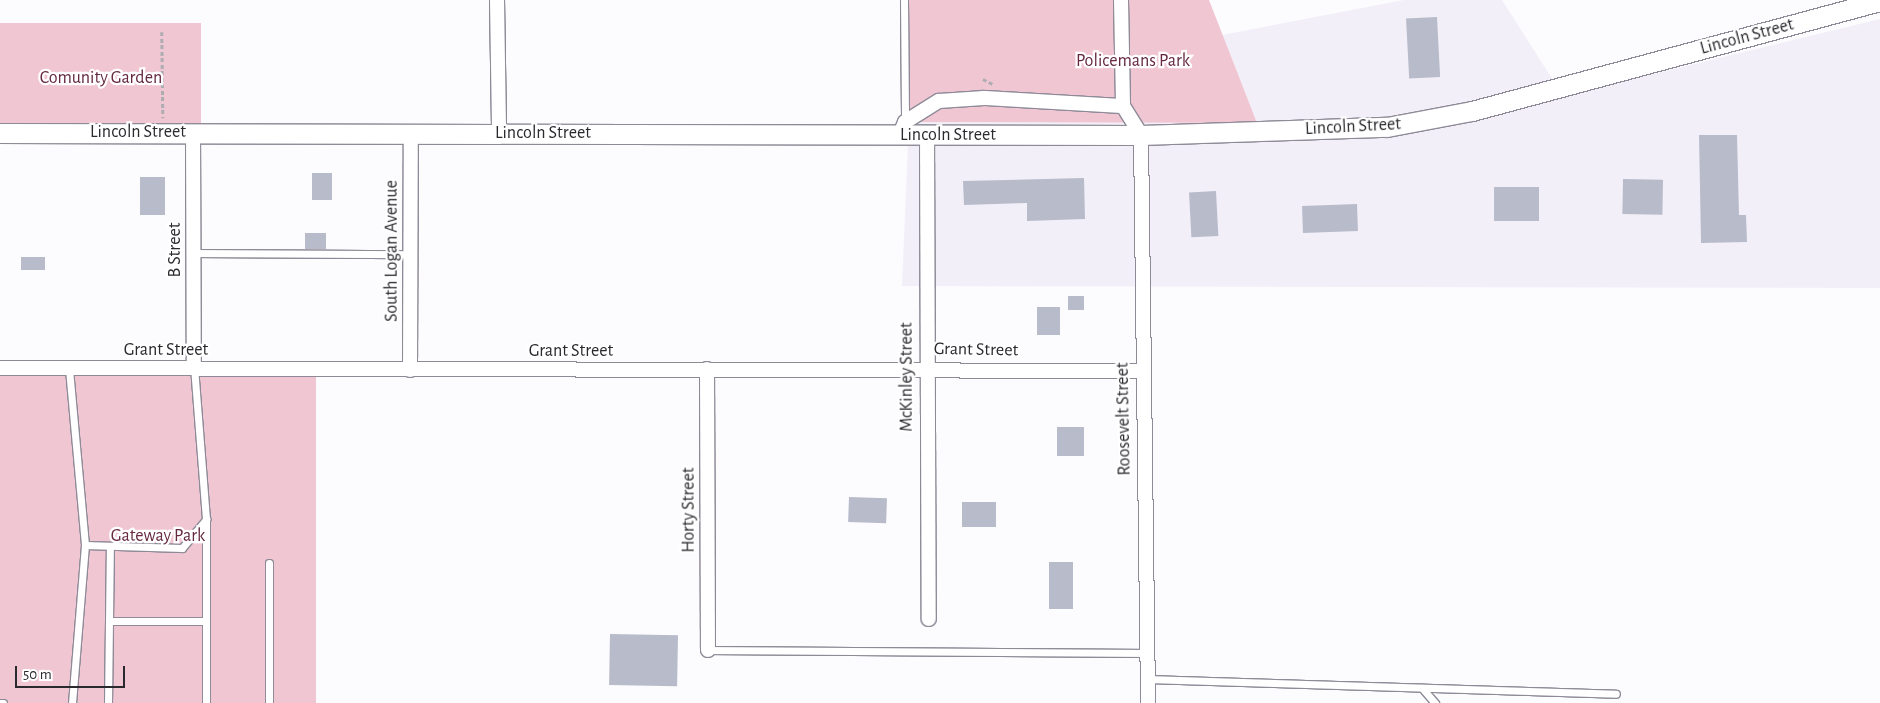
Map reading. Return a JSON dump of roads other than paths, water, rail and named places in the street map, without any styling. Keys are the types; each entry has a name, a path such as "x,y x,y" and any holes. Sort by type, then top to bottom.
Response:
{"main road":[{"name":"Lincoln Street","path":"0,133 499,132 903,128 926,135 1141,135 1350,129 1424,122 1880,1"}],"street":[{"path":"497,0 499,132"},
{"path":"1121,0 1123,106 1141,135"},
{"path":"903,128 939,101 984,98 1123,106"},
{"name":"B Street","path":"193,132 194,368"},
{"name":"South Logan Avenue","path":"410,370 411,132"},
{"name":"McKinley Street","path":"926,135 925,368 929,619"},
{"name":"Roosevelt Street","path":"1141,135 1145,653 1148,703"},
{"name":"Grant Street","path":"0,368 410,370 925,368 1142,371"},
{"name":"Horty Street","path":"707,369 708,650"}],"lane":[{"path":"903,128 904,0"},
{"path":"194,254 410,254"},
{"path":"194,368 206,519 206,703"},
{"path":"69,369 85,545 72,703"},
{"path":"85,545 182,548 206,519"},
{"path":"108,703 110,546"},
{"path":"269,563 269,703"},
{"path":"109,621 206,621"},
{"path":"708,650 1145,653"},
{"path":"1147,679 1616,694"},
{"path":"1422,688 1435,703"}],"park label":[{"name":"Policemans Park","path":"1133,61"},
{"name":"Comunity Garden","path":"101,78"},
{"name":"Gateway Park","path":"158,536"}]}
